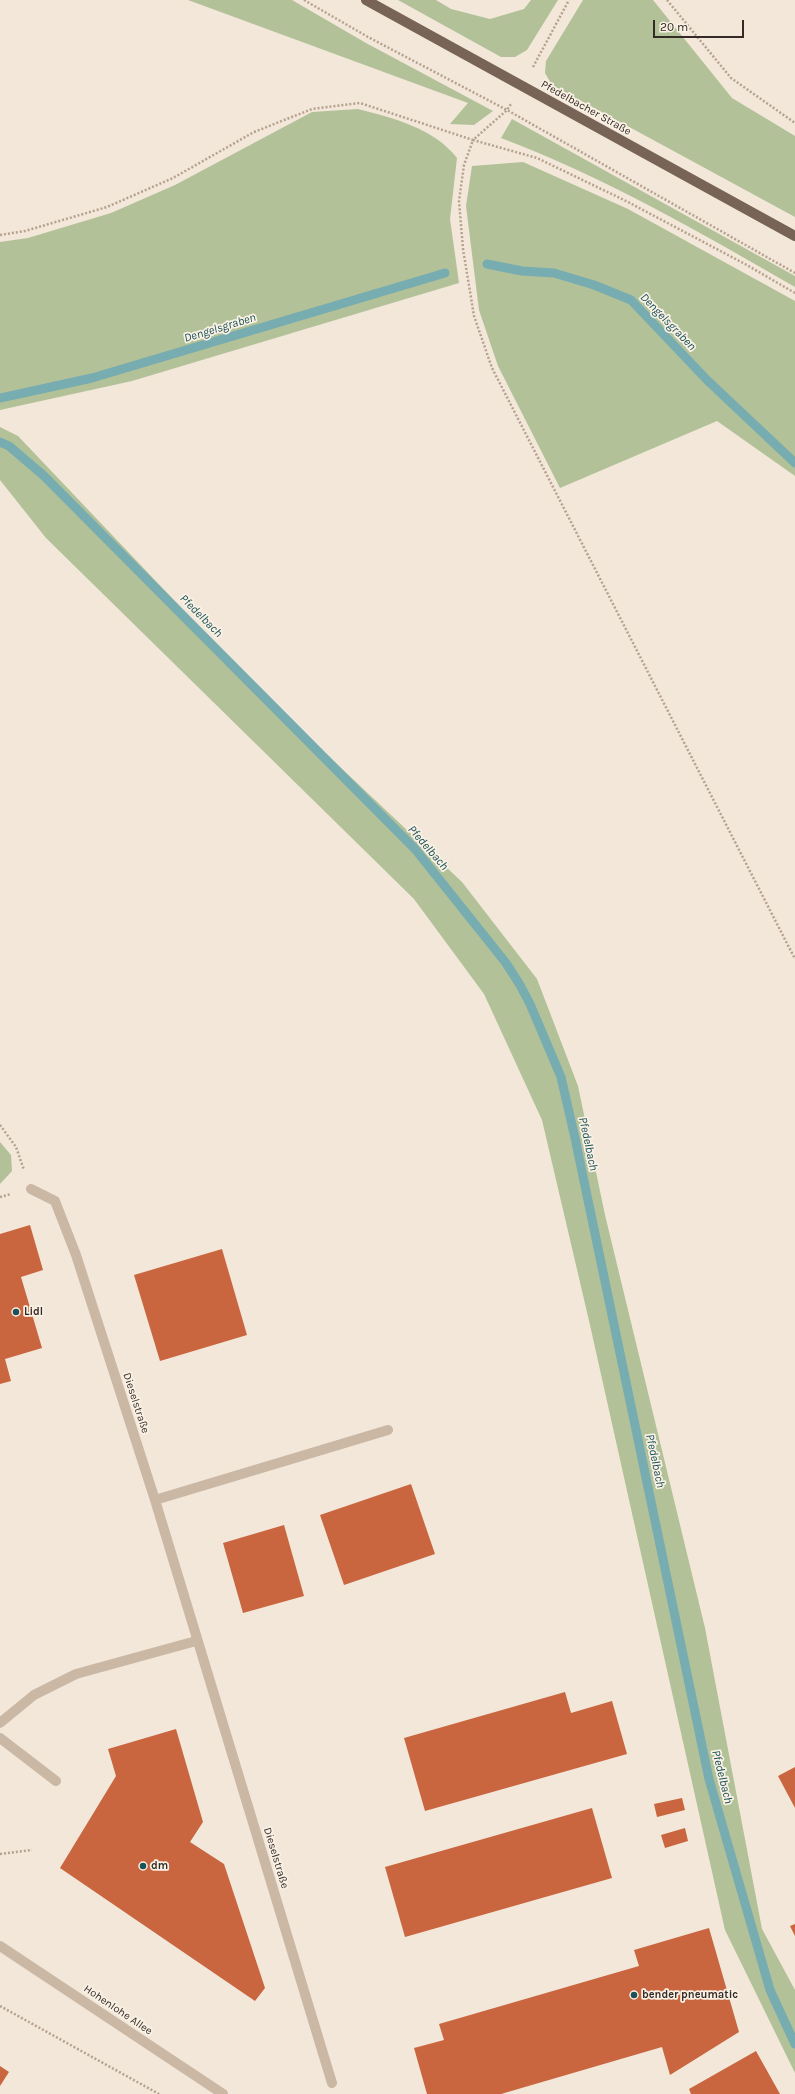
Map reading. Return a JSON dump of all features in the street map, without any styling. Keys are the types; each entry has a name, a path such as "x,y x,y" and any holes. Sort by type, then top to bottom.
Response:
{"main road":[{"name":"Pfedelbacher Straße","path":"366,0 795,236"}],"street":[{"name":"Dieselstraße","path":"31,1189 55,1201 76,1255 155,1500 196,1641 332,2083"},
{"path":"155,1500 388,1430"},
{"path":"0,1723 34,1695 76,1674 196,1641"},
{"path":"0,1738 56,1781"},
{"name":"Hohenlohe Allee","path":"0,1946 223,2094"}],"path":[{"path":"304,0 368,37 507,110 795,272"},
{"path":"569,0 522,87 507,110 472,140 464,165 459,201 463,249 474,316 492,368 555,495 795,959"},
{"path":"667,0 731,78 795,123"},
{"path":"0,235 25,232 107,207 173,178 254,132 312,109 360,103 472,140 537,158 626,201 745,264 795,293"},
{"path":"0,1125 16,1147 31,1189"},
{"path":"0,1854 32,1850"},
{"path":"0,2006 159,2094"}],"green space":[{"path":"188,0 292,0 366,43 493,111 474,125 450,124 468,103"},
{"path":"398,0 436,0 451,9 490,19 524,9 531,0 558,0 527,50 515,57 501,57"},
{"path":"583,0 653,0 732,98 795,136 795,217 552,85 545,73 546,61"},
{"path":"358,109 385,116 425,132 437,139 457,158 450,219 459,283 132,381 0,410 0,242 28,238 111,213 175,185 312,112"},
{"path":"512,119 795,276 795,287 651,206 577,170 501,138"},
{"path":"523,162 628,209 795,301 795,476 717,421 560,488 498,366 479,310 466,206 472,166"},
{"path":"0,427 18,436 268,699 462,882 537,979 578,1086 605,1215 705,1628 762,1929 795,1990 795,2073 725,1930 590,1325 542,1120 484,994 414,899 46,538 0,480"},
{"path":"0,1142 11,1155 12,1171 0,1184"}],"building":[{"name":"Lidl","path":"30,1225 43,1270 21,1277 42,1348 5,1359 11,1381 0,1384 0,1234"},
{"path":"222,1249 247,1335 160,1361 134,1275"},
{"path":"411,1484 435,1554 344,1585 320,1515"},
{"path":"284,1525 304,1596 243,1613 223,1543"},
{"path":"565,1692 571,1713 612,1701 627,1754 425,1811 404,1738"},
{"name":"dm","path":"176,1729 203,1822 190,1842 224,1864 265,1988 255,2001 60,1868 116,1776 108,1749"},
{"path":"795,1767 795,1808 778,1776"},
{"path":"682,1798 685,1810 657,1817 654,1804"},
{"path":"592,1808 612,1878 405,1937 385,1867"},
{"path":"685,1828 688,1841 665,1848 661,1835"},
{"path":"795,1924 795,1936 790,1926"},
{"name":"bender pneumatic","path":"709,1928 739,2032 670,2075 662,2047 501,2094 427,2094 414,2048 444,2040 439,2024 639,1966 634,1950"},
{"path":"756,2051 780,2094 691,2094 689,2089"},
{"path":"0,2066 9,2072 0,2086"}],"waterway":[{"name":"Dengelsgraben","path":"487,264 522,271 554,273 594,285 631,300 707,380 795,463"},
{"name":"Dengelsgraben","path":"0,398 92,378 445,273"},
{"name":"Pfedelbach","path":"0,442 9,446 43,475 415,849 506,963 530,1004 561,1077 709,1779 770,1990 795,2044"}],"place":[{"name":"Lidl","path":"16,1312"},
{"name":"dm","path":"143,1866"},
{"name":"bender pneumatic","path":"634,1995"}]}
